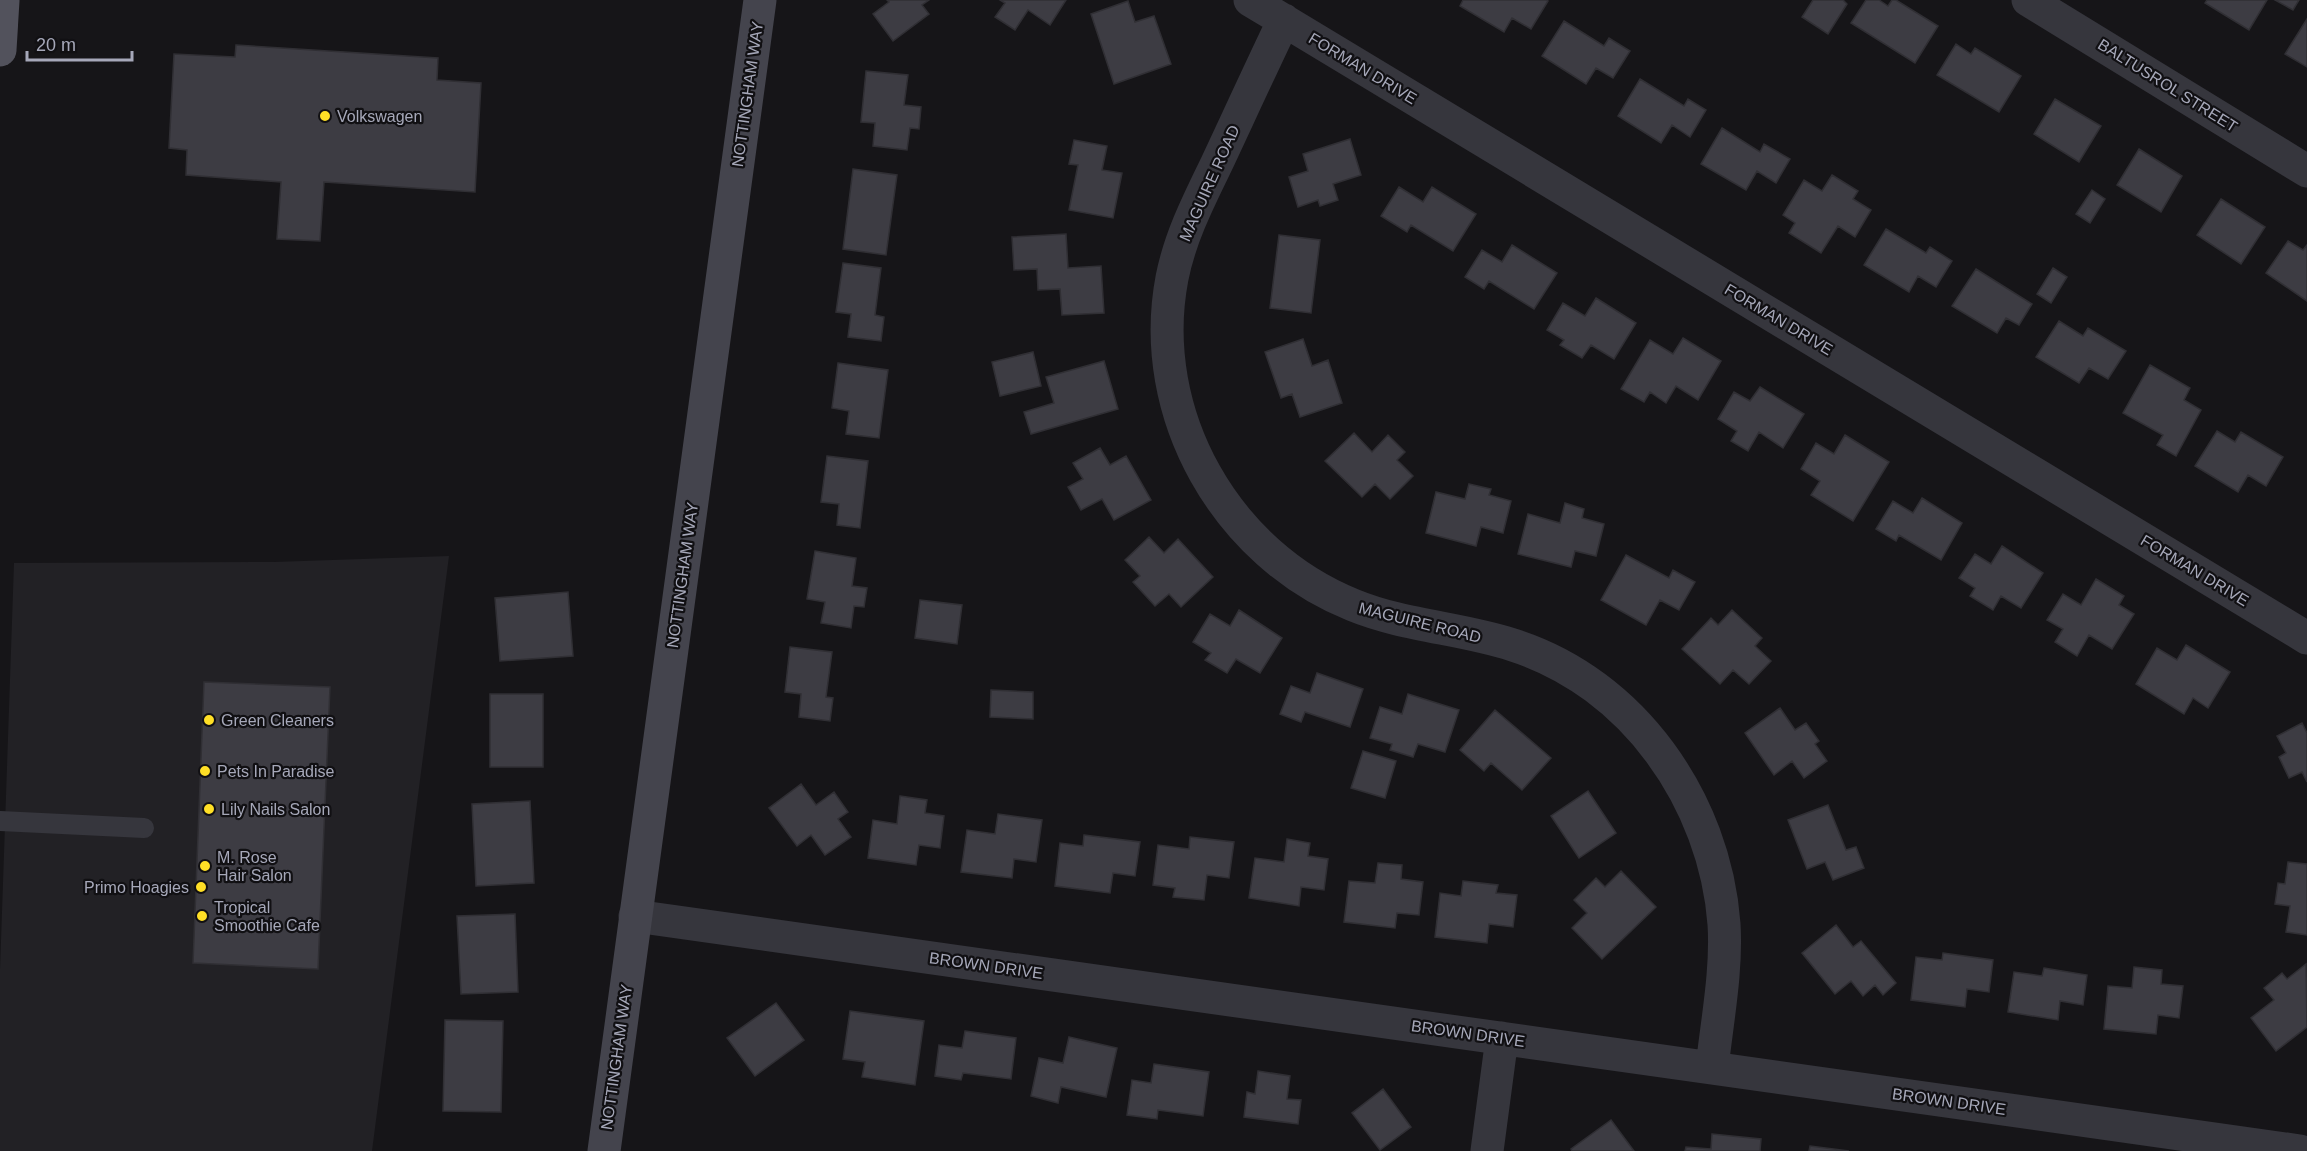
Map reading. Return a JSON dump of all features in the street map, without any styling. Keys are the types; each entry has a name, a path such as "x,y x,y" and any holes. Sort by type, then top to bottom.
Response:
{"main road":[{"path":"0,50 3,0"}],"street":[{"name":"NOTTINGHAM WAY","path":"604,1151 760,0"},
{"name":"FORMAN DRIVE","path":"1250,0 2307,638"},
{"name":"BALTUSROL STREET","path":"2028,0 2307,171"},
{"name":"MAGUIRE ROAD","path":"1284,20 1186,229 1172,278 1167,330 1171,376 1181,421 1203,473 1234,519 1274,559 1312,586 1354,606 1403,621 1513,645 1558,664 1604,694 1644,732 1674,771 1700,819 1716,872 1724,926 1722,974 1712,1068"},
{"name":"BROWN DRIVE","path":"635,916 2300,1151"},
{"path":"1487,1151 1502,1038"}],"lane":[{"path":"0,821 144,828"}],"shaded area":[{"path":"449,556 372,1151 0,1151 0,970 14,563 274,562"}],"building":[{"path":"887,0 929,0 922,5 929,14 893,41 873,14 889,2"},
{"path":"1000,0 1066,0 1050,25 1028,10 1015,30 995,17 1005,3"},
{"path":"1463,0 1548,1 1531,29 1512,18 1504,32 1460,6"},
{"path":"1813,0 1843,0 1847,4 1828,34 1802,17"},
{"path":"1866,0 1879,0 1888,6 1892,0 1896,0 1938,26 1915,63 1851,23"},
{"path":"2207,0 2267,0 2249,30 2205,3"},
{"path":"2275,0 2299,0 2293,10"},
{"path":"1128,1 1135,22 1154,16 1171,64 1114,84 1091,14"},
{"path":"2307,19 2307,67 2285,54"},
{"path":"1564,21 1604,46 1609,38 1630,51 1613,78 1596,68 1586,84 1542,56"},
{"path":"1956,44 1971,54 1975,48 2021,76 1999,112 1937,75"},
{"name":"Volkswagen","path":"236,45 438,58 437,80 481,83 475,192 324,182 320,241 277,239 281,182 186,175 187,150 169,148 174,54 235,57"},
{"path":"866,71 908,75 904,105 921,107 919,129 910,128 907,150 873,146 875,123 861,122"},
{"path":"1640,79 1684,106 1688,99 1706,110 1690,137 1672,125 1661,143 1618,116"},
{"path":"2055,99 2101,126 2079,162 2034,134"},
{"path":"1722,128 1760,152 1764,144 1790,159 1776,183 1757,171 1746,190 1701,164"},
{"path":"1350,139 1361,175 1333,184 1338,200 1320,206 1318,200 1298,207 1289,177 1308,171 1303,154"},
{"path":"1074,140 1107,146 1102,170 1122,173 1113,218 1069,210 1078,165 1069,164"},
{"path":"2139,149 2182,176 2161,212 2117,185"},
{"path":"853,169 897,175 886,255 843,249"},
{"path":"1832,175 1858,191 1853,199 1871,210 1855,237 1838,226 1821,253 1789,233 1795,223 1783,215 1804,180 1822,191"},
{"path":"1399,187 1423,202 1432,187 1476,214 1453,251 1411,225 1407,232 1381,216"},
{"path":"2092,190 2105,199 2090,223 2076,214"},
{"path":"2221,199 2265,227 2241,264 2197,235"},
{"path":"1886,229 1926,253 1930,247 1952,261 1936,287 1918,276 1909,292 1864,265"},
{"path":"1066,234 1068,268 1101,266 1104,313 1062,315 1060,289 1038,290 1037,269 1014,270 1012,237"},
{"path":"1279,235 1320,240 1311,313 1270,308"},
{"path":"2288,241 2303,250 2307,245 2307,301 2266,273"},
{"path":"1512,245 1557,273 1534,309 1489,281 1484,289 1465,277 1482,250 1502,262"},
{"path":"843,263 881,268 875,315 884,317 881,341 848,337 851,314 836,312"},
{"path":"2053,268 2067,277 2051,303 2037,294"},
{"path":"1976,269 2032,304 2019,325 2006,318 1997,333 1952,306"},
{"path":"1596,298 1636,323 1614,359 1591,345 1582,358 1560,345 1564,340 1547,330 1563,303 1585,316"},
{"path":"2059,321 2083,336 2088,328 2126,351 2108,379 2089,368 2079,383 2036,357"},
{"path":"1683,338 1721,361 1698,400 1676,386 1666,403 1650,392 1644,402 1621,389 1650,340 1673,354"},
{"path":"1303,339 1312,366 1328,360 1342,403 1300,417 1292,394 1281,398 1265,352"},
{"path":"1033,352 1041,386 1000,396 992,362"},
{"path":"1104,361 1118,409 1031,434 1024,412 1054,403 1046,377"},
{"path":"838,363 888,370 879,438 846,434 849,411 832,408"},
{"path":"2150,365 2190,388 2184,400 2201,410 2176,456 2157,445 2163,435 2123,413"},
{"path":"1760,387 1804,414 1783,448 1759,432 1748,451 1731,441 1737,431 1718,419 1734,392 1750,401"},
{"path":"2217,431 2235,442 2241,432 2283,457 2266,486 2248,475 2238,492 2195,466"},
{"path":"1354,433 1372,452 1388,435 1405,452 1397,460 1413,476 1390,499 1375,484 1362,497 1325,461"},
{"path":"1845,435 1889,462 1853,521 1811,495 1820,481 1801,469 1816,443 1834,454"},
{"path":"1100,448 1110,465 1126,456 1151,500 1114,520 1102,499 1081,510 1068,487 1083,479 1073,463"},
{"path":"827,456 868,461 860,528 837,525 839,504 821,502"},
{"path":"1469,484 1491,489 1489,495 1511,501 1503,533 1481,527 1476,546 1426,533 1436,492 1465,499"},
{"path":"1922,498 1962,523 1941,560 1899,535 1896,541 1876,529 1893,501 1913,513"},
{"path":"1565,503 1584,509 1582,518 1604,524 1596,556 1575,551 1571,567 1518,554 1528,514 1560,523"},
{"path":"1149,537 1164,553 1178,539 1213,577 1181,607 1169,594 1155,606 1133,582 1140,576 1125,560"},
{"path":"2002,546 2043,573 2021,608 2001,596 1993,610 1970,596 1975,588 1959,578 1975,554 1991,564"},
{"path":"815,551 856,558 852,586 867,588 864,607 854,606 851,628 821,623 825,602 807,599"},
{"path":"1626,555 1669,578 1673,570 1695,582 1679,610 1660,600 1646,625 1601,600"},
{"path":"2096,579 2124,596 2119,605 2134,614 2112,649 2089,635 2077,656 2055,642 2063,629 2047,620 2063,594 2081,605"},
{"path":"568,592 573,656 500,661 495,598"},
{"path":"920,600 962,605 957,644 915,638"},
{"path":"1239,610 1282,638 1260,673 1236,659 1227,673 1205,660 1211,653 1193,642 1210,614 1230,626"},
{"path":"1732,610 1762,638 1755,646 1771,661 1749,684 1733,670 1720,684 1682,649 1711,618 1718,625"},
{"path":"2186,645 2230,672 2208,708 2193,698 2184,714 2136,684 2157,648 2177,660"},
{"path":"790,647 832,652 826,697 833,698 830,721 799,717 801,694 785,692"},
{"path":"1317,673 1363,689 1350,727 1305,712 1301,722 1280,714 1291,686 1310,693"},
{"path":"204,682 330,687 318,969 193,963"},
{"path":"991,690 1033,692 1033,719 990,717"},
{"path":"490,694 543,694 543,767 490,767"},
{"path":"1408,694 1459,710 1445,752 1418,744 1413,757 1390,750 1392,744 1370,738 1380,707 1402,714"},
{"path":"1780,708 1795,730 1806,723 1819,741 1815,744 1827,761 1804,778 1792,761 1774,775 1745,733"},
{"path":"1495,710 1551,758 1522,790 1491,763 1484,771 1460,750"},
{"path":"2302,723 2307,733 2307,782 2302,772 2289,778 2279,757 2286,753 2277,736"},
{"path":"1363,751 1396,761 1385,798 1351,788"},
{"path":"801,784 816,805 834,792 848,812 838,819 851,837 825,855 811,835 797,846 769,808"},
{"path":"1588,791 1616,833 1579,858 1551,816"},
{"path":"900,796 927,800 925,813 944,816 940,848 919,845 916,865 868,858 873,820 897,824"},
{"path":"530,801 534,883 476,886 472,804"},
{"path":"1828,805 1846,850 1856,847 1864,868 1833,880 1825,862 1807,869 1788,820"},
{"path":"998,814 1042,820 1036,862 1014,859 1012,878 961,872 967,830 995,834"},
{"path":"1084,835 1140,842 1135,876 1113,873 1110,893 1055,886 1060,843 1083,846"},
{"path":"1190,837 1234,842 1229,878 1207,875 1204,900 1173,897 1175,888 1153,885 1158,845 1189,849"},
{"path":"1287,839 1310,843 1308,856 1328,859 1324,890 1301,887 1299,906 1249,898 1255,858 1284,862"},
{"path":"2288,862 2307,864 2307,935 2286,932 2290,906 2275,904 2278,883 2285,884"},
{"path":"1378,863 1402,865 1401,879 1423,882 1419,915 1397,913 1395,928 1344,922 1349,881 1375,883"},
{"path":"1621,871 1656,907 1602,959 1572,928 1587,913 1574,900 1596,878 1605,887"},
{"path":"1463,881 1498,885 1496,893 1517,895 1513,927 1489,924 1487,943 1435,937 1440,893 1461,896"},
{"path":"515,914 518,992 461,994 457,916"},
{"path":"1836,925 1853,947 1861,941 1896,983 1883,995 1875,985 1863,996 1851,981 1835,994 1802,953"},
{"path":"1943,953 1993,960 1989,992 1967,989 1965,1007 1911,1000 1916,957 1942,960"},
{"path":"2306,964 2307,1027 2276,1051 2251,1018 2274,1000 2264,988 2282,973 2287,979"},
{"path":"2134,967 2162,970 2161,984 2183,986 2179,1018 2158,1015 2156,1034 2104,1029 2108,986 2132,988"},
{"path":"2044,968 2087,975 2083,1005 2060,1001 2058,1020 2008,1012 2014,972 2042,976"},
{"path":"776,1003 804,1040 755,1076 727,1038"},
{"path":"850,1011 924,1021 915,1085 862,1077 865,1062 843,1059"},
{"path":"445,1020 503,1021 501,1112 443,1111"},
{"path":"965,1031 1016,1038 1011,1079 963,1073 961,1080 935,1076 939,1045 962,1048"},
{"path":"1069,1037 1117,1048 1106,1097 1061,1087 1058,1103 1031,1096 1039,1058 1063,1063"},
{"path":"1154,1064 1209,1072 1203,1116 1158,1110 1157,1119 1127,1115 1132,1080 1151,1083"},
{"path":"1258,1071 1290,1076 1287,1099 1301,1100 1298,1124 1244,1117 1247,1092 1255,1094"},
{"path":"1383,1089 1411,1127 1380,1150 1352,1113"},
{"path":"1611,1120 1634,1151 1572,1151 1571,1149"},
{"path":"1712,1134 1761,1139 1760,1151 1685,1151 1686,1147 1711,1149"},
{"path":"1810,1146 1849,1151 1809,1151"}],"place":[{"name":"Volkswagen","path":"325,116"},
{"name":"Green Cleaners","path":"209,720"},
{"name":"Pets In Paradise","path":"205,771"},
{"name":"Lily Nails Salon","path":"209,809"},
{"name":"M. Rose Hair Salon","path":"205,866"},
{"name":"Primo Hoagies","path":"201,887"},
{"name":"Tropical Smoothie Cafe","path":"202,916"}]}
